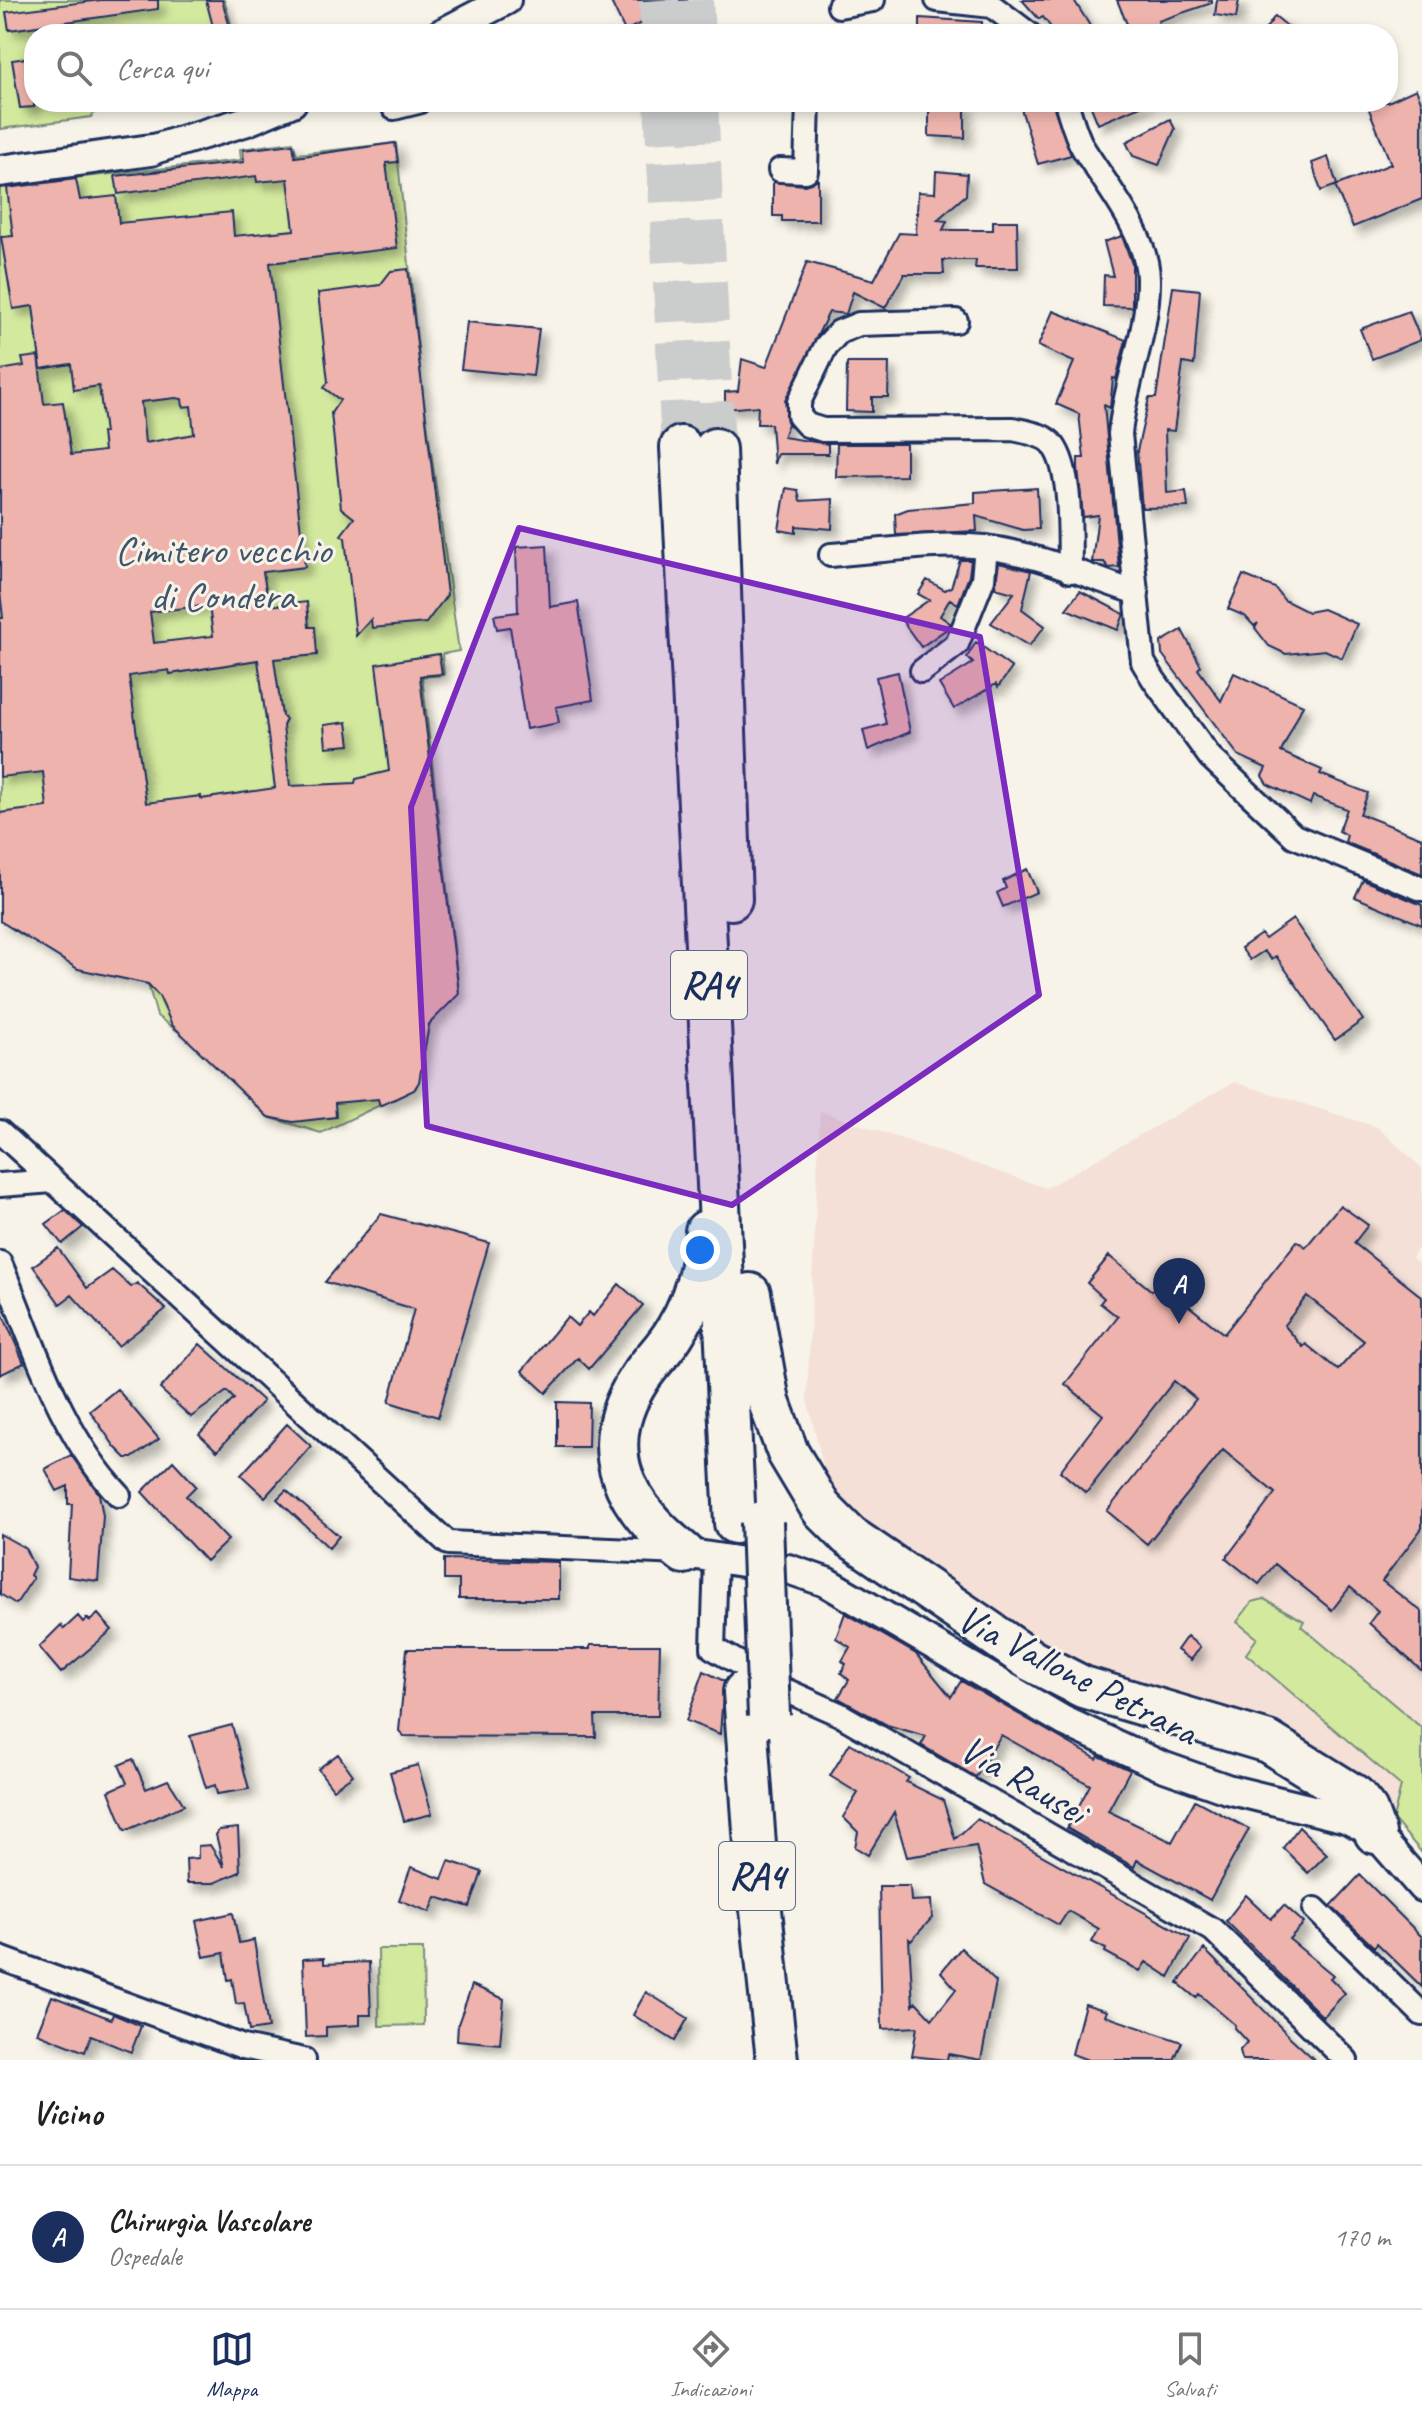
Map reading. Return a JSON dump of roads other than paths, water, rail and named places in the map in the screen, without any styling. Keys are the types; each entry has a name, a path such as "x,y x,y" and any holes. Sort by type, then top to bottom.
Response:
{"highway":[{"name":"RA4","path":"749,1522 750,1294 698,448 717,1132 749,1522 757,1704 757,1873 777,2060"},
{"path":"700,1556 652,1528 631,1499 621,1473 616,1444 625,1404 676,1331 691,1301 703,1262 717,1132"},
{"path":"750,1294 769,1402 788,1453 821,1508 849,1536 1032,1661 1083,1687 1268,1742 1355,1796 1367,1811 1375,1833"},
{"name":"RA4","path":"757,1704 802,2060"}],"main road":[{"path":"0,171 151,150"}],"street":[{"path":"460,24 506,0"},
{"path":"839,6 873,0"},
{"path":"937,0 992,6 1016,24"},
{"path":"151,150 268,112"},
{"path":"780,170 806,171 808,112"},
{"path":"1070,112 1082,145 1127,213 1148,275 1142,339 1124,398 1120,434 1143,662 1210,757 1294,836 1422,889"},
{"path":"956,321 859,324 839,332 826,346 799,402 799,416 807,425 823,430 1013,429 1053,443 1061,462 1069,507 1070,571"},
{"path":"831,555 952,545 986,547 1137,593"},
{"path":"922,671 957,644 983,579 986,547"},
{"path":"0,1132 448,1543 700,1556"},
{"path":"0,1185 19,1181 53,1181"},
{"path":"0,1263 68,1424 103,1478 119,1495"},
{"name":"Via Vallone Petrara","path":"700,1556 788,1569 826,1582 1064,1721 1159,1765 1227,1789 1346,1818 1375,1833 1422,1887"},
{"name":"Via Rausei","path":"700,1556 713,1648 785,1690 839,1714 1213,1930 1346,2060"},
{"path":"1315,1909 1422,2014"},
{"path":"0,1958 243,2047 304,2060"}],"tunnel":[{"path":"659,0 660,24"},
{"path":"693,0 694,24"},
{"path":"664,112 681,447"},
{"path":"698,112 715,449"}],"place":[{"name":"Chirurgia Vascolare","path":"1179,1324"}],"park label":[{"name":"Cimitero vecchio di Condera","path":"223,572"}]}
